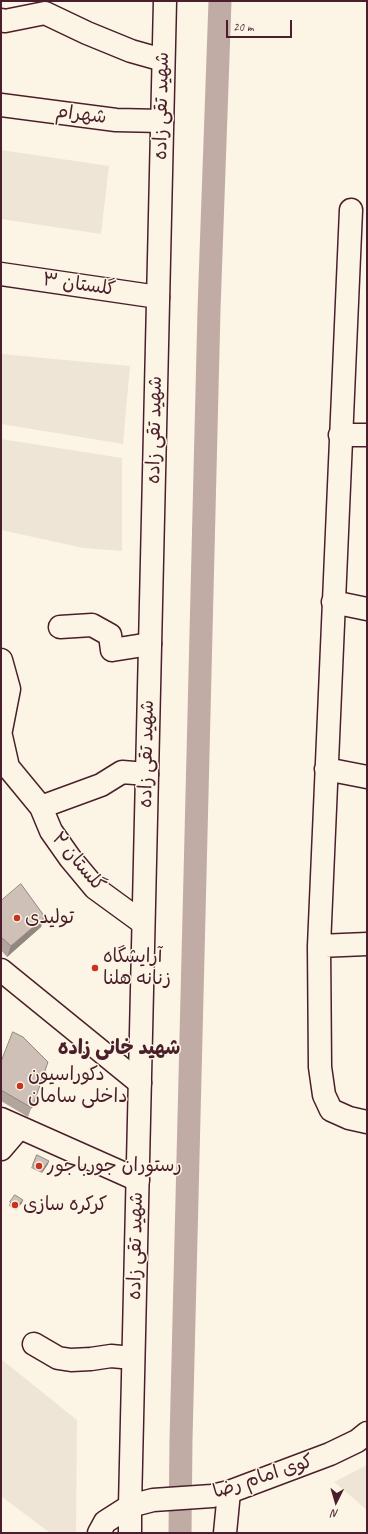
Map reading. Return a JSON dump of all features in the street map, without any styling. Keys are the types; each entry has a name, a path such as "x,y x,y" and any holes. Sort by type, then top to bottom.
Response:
{"street":[{"name":"شهید تقی زاده","path":"130,1533 165,1"},
{"path":"1,20 4,21 45,13 87,33 131,51 163,60"},
{"name":"شهرام","path":"1,105 116,120 162,121"},
{"path":"351,210 358,262 340,435 319,946 320,1067 324,1095 331,1110 349,1118 367,1122"},
{"name":"گلستان ۳","path":"1,274 158,297"},
{"path":"340,435 367,435"},
{"path":"333,602 367,609"},
{"path":"60,627 92,625 110,635 112,650 150,644"},
{"path":"1,660 9,689 1,730"},
{"name":"گلستان ۲","path":"1,736 8,767 41,807 51,832 70,858 95,888 143,923"},
{"path":"326,769 367,777"},
{"path":"41,807 101,786 122,772 147,774"},
{"path":"319,946 367,944"},
{"path":"1,970 140,1083"},
{"path":"1,1149 10,1124 138,1180"},
{"path":"34,1344 58,1358 71,1360 111,1356 133,1358"},
{"name":"کوی امام رضا","path":"99,1533 105,1522 130,1506 153,1500 220,1494 330,1454 357,1441 367,1433"},
{"path":"220,1494 226,1533"}],"shaded area":[{"path":"1,150 109,166 101,234 1,219"},
{"path":"1,354 130,366 123,444 1,424"},
{"path":"1,439 122,458 122,551 83,548 1,530"},
{"path":"1,1359 77,1420 76,1533 50,1533 1,1496"},
{"path":"367,1465 367,1510 334,1482"}],"building":[{"name":"تولیدی","path":"21,884 45,917 11,946 1,937 1,901"},
{"name":"دکوراسیون داخلی سامان","path":"13,1032 23,1037 48,1062 32,1108 1,1090 1,1062"},
{"path":"37,1155 49,1161 43,1169 33,1165"},
{"path":"15,1195 23,1200 17,1207 10,1202"}],"waterway":[{"path":"180,1533 181,1440 209,310 220,1"}],"place":[{"name":"تولیدی","path":"17,918"},
{"name":"آرایشگاه زنانه هلنا","path":"95,968"},
{"name":"دکوراسیون داخلی سامان","path":"20,1086"},
{"name":"رستوران جورباجور","path":"39,1166"},
{"name":"کرکره سازی","path":"15,1205"}],"district":[{"name":"شهید خانی زاده","path":"119,1049"}]}
